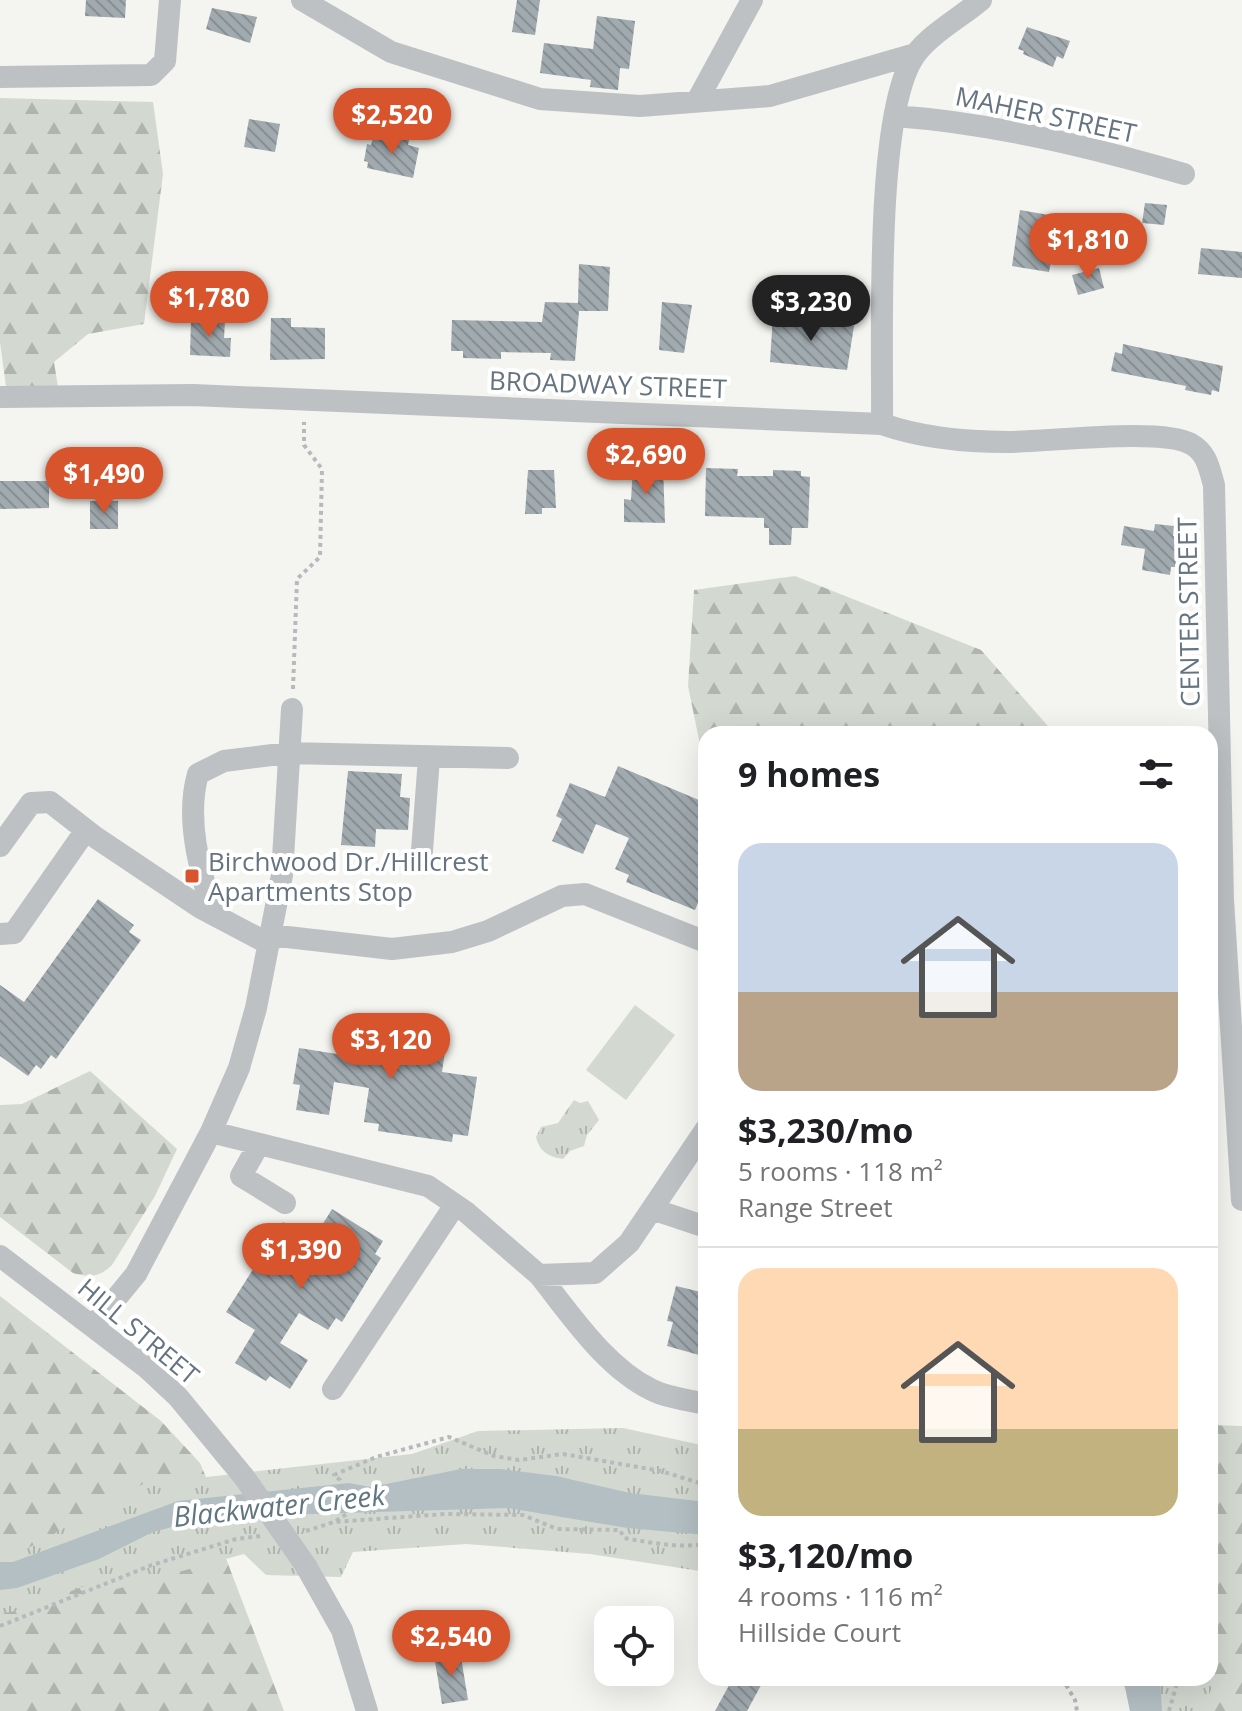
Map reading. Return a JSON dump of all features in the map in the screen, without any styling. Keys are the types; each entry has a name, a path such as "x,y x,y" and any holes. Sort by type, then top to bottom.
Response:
{"street":[{"path":"0,77 151,75 165,61 170,0"},
{"path":"302,0 391,52 540,99 640,106 770,96 915,54 981,0"},
{"path":"697,101 752,0"},
{"path":"882,424 887,180 899,89 915,54"},
{"name":"MAHER STREET","path":"895,116 929,118 1108,152 1184,174"},
{"name":"BROADWAY STREET","path":"0,397 193,395 882,424 915,436 1006,442 1162,437 1190,442 1205,455"},
{"name":"CENTER STREET","path":"1205,455 1214,485 1223,900 1242,1200"},
{"path":"94,1325 136,1274 211,1132 239,1068 282,875 292,709"},
{"path":"213,914 198,863 193,793 198,774 224,761 288,753 508,758"},
{"path":"421,864 429,758"},
{"path":"0,846 31,803 50,802 86,830 213,914 270,939 392,949 452,942 488,931 562,896 585,894 698,939"},
{"path":"0,934 14,933 86,830"},
{"path":"211,1132 428,1186 539,1275 588,1336 623,1370 653,1390 698,1402"},
{"path":"539,1275 595,1273 629,1243 698,1141"},
{"path":"259,1144 241,1176 285,1203"},
{"path":"333,1389 455,1205"},
{"path":"652,1209 698,1224"},
{"name":"HILL STREET","path":"0,1256 94,1325 178,1397 244,1477 306,1566 342,1630 367,1711"}],"path":[{"path":"292,709 297,579 320,557 322,469 304,445 304,399"},
{"path":"334,1522 348,1513 340,1480 334,1475 376,1457 449,1437 494,1456 519,1460 563,1454 661,1471 698,1483"},
{"path":"303,1532 334,1522 445,1514 523,1515 557,1529 620,1530 624,1538 683,1547 698,1545"},
{"path":"0,1626 152,1565 236,1539 263,1536"},
{"path":"1067,1686 1077,1711"},
{"path":"1169,1711 1176,1686"}],"green space":[{"path":"0,98 153,102 163,174 144,324 88,334 54,362 58,387 6,387 0,342"},
{"path":"795,576 981,650 1048,726 698,726 698,735 688,686 694,590"},
{"path":"635,1005 675,1035 626,1100 586,1070"},
{"path":"90,1071 177,1149 155,1196 112,1265 99,1274 89,1276 73,1273 0,1217 0,1105 22,1104"},
{"path":"574,1100 580,1103 588,1101 599,1120 587,1135 584,1146 570,1151 563,1159 553,1157 542,1150 536,1137 541,1127 558,1123"},
{"path":"0,1296 161,1421 200,1463 214,1496 0,1562"},
{"path":"1218,1425 1242,1426 1242,1711 1162,1711 1198,1686 1218,1686"},
{"path":"623,1428 698,1444 698,1571 590,1554 466,1544 353,1552 341,1577 266,1575 244,1554 95,1595 91,1583 30,1608 0,1614 0,1551 21,1552 143,1484 412,1454 478,1431"},
{"path":"211,1519 284,1711 0,1711 0,1590"},
{"path":"1213,1686 1202,1711 1130,1711 1125,1687"}],"water":[{"name":"Blackwater Creek","path":"461,1469 501,1469 556,1476 630,1493 698,1501 698,1534 627,1528 508,1508 243,1516 195,1521 153,1532 99,1559 17,1588 0,1590 0,1562 13,1562 178,1501 349,1483 371,1487"},
{"path":"1160,1686 1162,1711 1130,1711 1125,1687"}],"building":[{"path":"86,0 126,0 125,18 85,16"},
{"path":"517,0 540,0 535,35 512,32"},
{"path":"212,8 257,17 250,43 206,29"},
{"path":"597,16 635,21 629,69 620,68 618,90 590,87 591,80 540,73 544,43 593,49"},
{"path":"1027,27 1070,41 1063,59 1057,56 1053,67 1023,54 1024,51 1018,49"},
{"path":"249,119 280,124 275,152 244,147"},
{"path":"387,135 409,140 408,145 419,148 413,178 367,168 368,162 364,161 367,144 371,145 373,138 386,141"},
{"path":"1145,203 1167,205 1164,225 1142,223"},
{"path":"1020,210 1060,217 1049,272 1012,266"},
{"path":"1201,248 1242,252 1242,278 1198,274"},
{"path":"579,264 610,267 608,311 579,311 575,361 550,360 551,353 501,352 501,359 463,358 463,351 451,351 452,320 542,322 545,302 578,303"},
{"path":"1099,268 1104,288 1078,295 1072,275"},
{"path":"662,302 692,305 684,353 659,350"},
{"path":"773,315 854,326 847,370 770,362"},
{"path":"271,318 291,318 291,327 325,328 325,359 270,360"},
{"path":"191,320 225,321 224,338 231,338 230,357 190,355"},
{"path":"1123,344 1223,366 1219,392 1212,390 1211,395 1185,390 1186,386 1111,371 1115,352 1122,354"},
{"path":"633,466 663,466 665,523 624,522 624,499 631,500"},
{"path":"706,468 738,469 737,476 773,476 773,470 801,471 801,476 810,477 808,528 792,528 791,545 769,545 769,528 764,528 764,518 705,516"},
{"path":"528,470 554,470 556,508 542,508 542,514 525,514"},
{"path":"0,481 49,481 49,508 0,509"},
{"path":"90,501 118,501 118,529 90,529"},
{"path":"1155,524 1174,526 1173,536 1180,537 1175,567 1171,567 1170,575 1142,570 1145,549 1121,545 1124,526 1154,531"},
{"path":"618,766 698,800 698,903 695,910 626,882 629,875 615,869 629,838 596,824 583,854 552,841 562,819 556,816 570,783 605,797"},
{"path":"348,771 402,774 400,797 410,798 408,830 376,829 375,847 341,845"},
{"path":"98,899 134,925 129,932 141,940 56,1059 51,1055 41,1069 36,1065 28,1076 0,1056 0,985 24,1002"},
{"path":"342,1020 447,1037 442,1072 477,1077 468,1136 453,1134 452,1142 378,1131 379,1124 364,1122 369,1088 334,1082 329,1115 296,1110 300,1085 293,1084 299,1048 337,1054"},
{"path":"332,1209 383,1241 375,1254 381,1258 342,1322 336,1318 328,1330 299,1313 280,1343 308,1360 290,1389 270,1376 266,1381 235,1363 255,1330 226,1312 283,1222 313,1240"},
{"path":"676,1286 698,1291 698,1355 667,1346 673,1322 667,1321"},
{"path":"460,1651 468,1700 442,1704 434,1655"},
{"path":"729,1686 761,1686 747,1711 715,1711"}],"place":[{"name":"Birchwood Dr./Hillcrest Apartments Stop","path":"192,876"}]}
